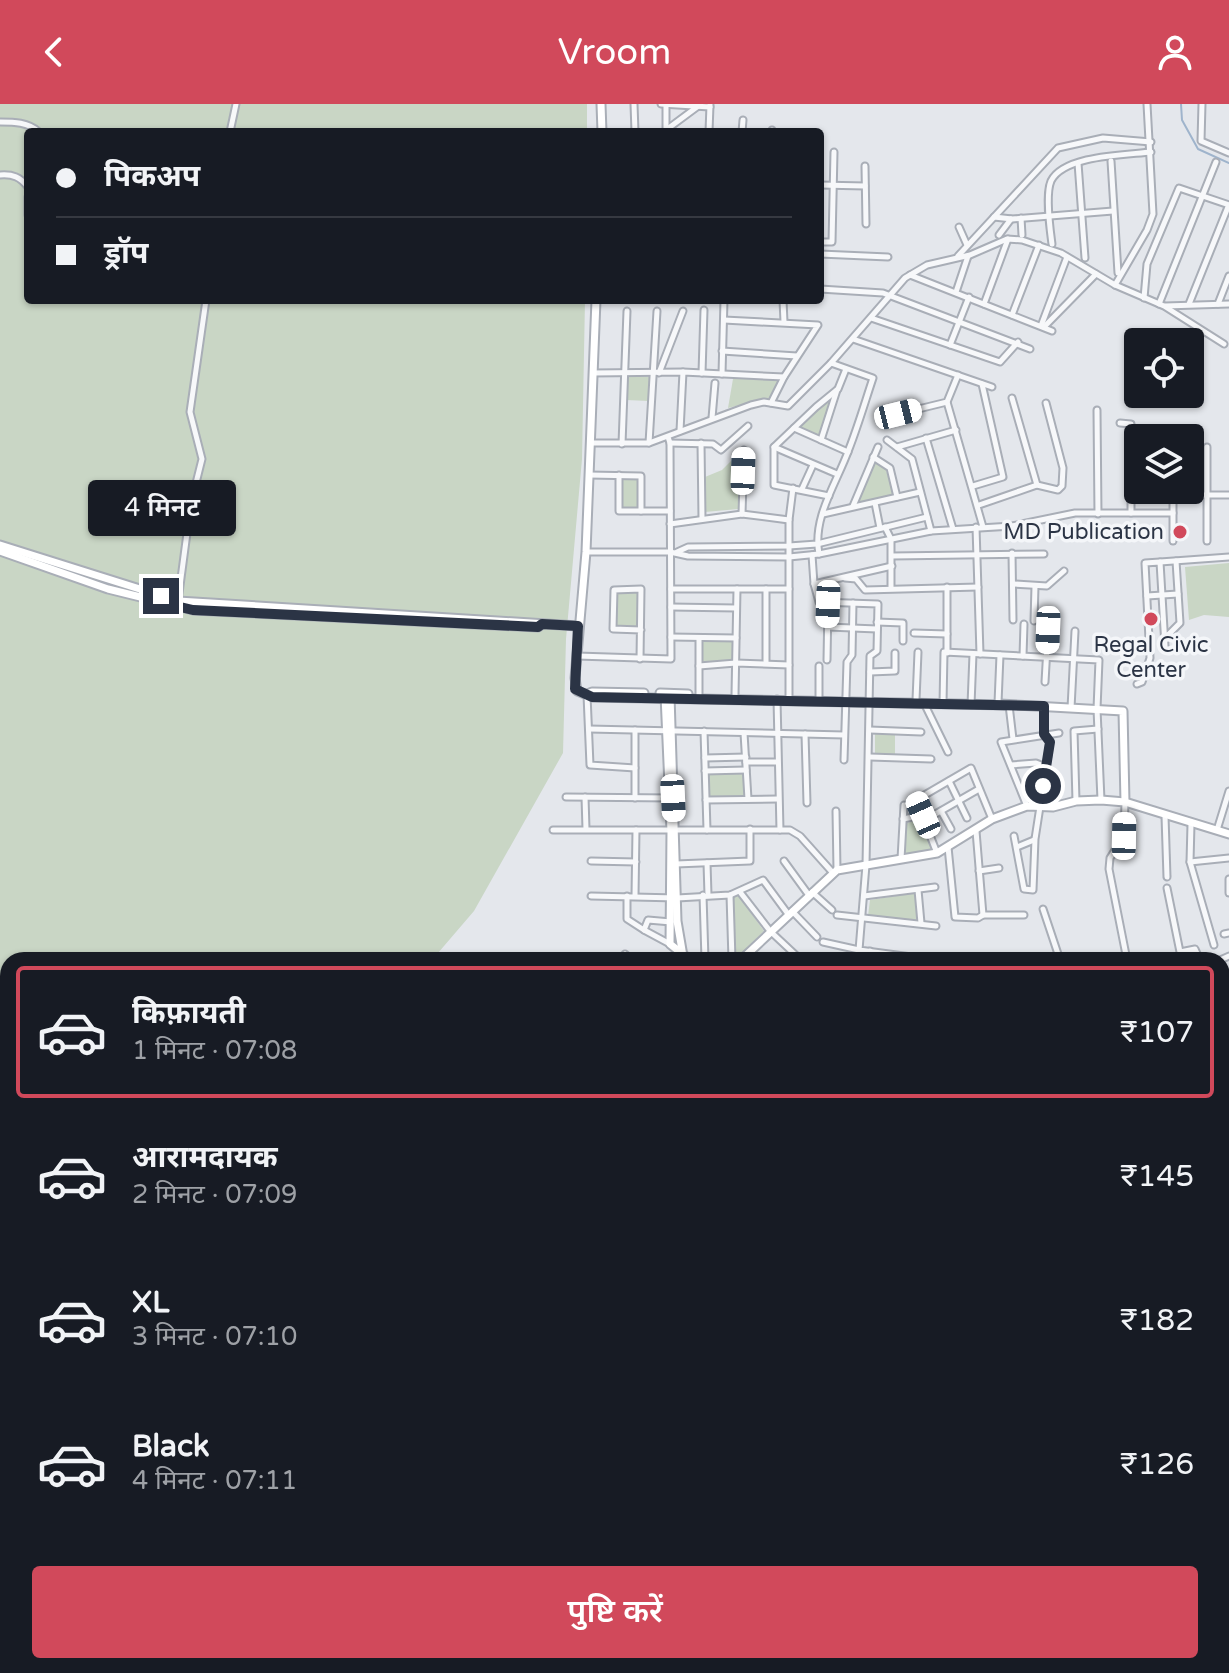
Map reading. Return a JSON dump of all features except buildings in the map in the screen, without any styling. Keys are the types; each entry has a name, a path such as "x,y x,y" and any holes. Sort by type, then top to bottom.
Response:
{"street":[{"path":"231,128 236,104"},
{"path":"601,104 602,128"},
{"path":"634,104 635,128"},
{"path":"666,128 663,104 710,105 709,128"},
{"path":"1115,285 1151,221 1151,142 1147,104"},
{"path":"1202,104 1201,141 1229,153"},
{"path":"670,128 698,106"},
{"path":"742,128 743,120"},
{"path":"0,122 18,122 31,128"},
{"path":"958,256 1058,148 1103,138 1151,142"},
{"path":"824,242 832,242 834,152"},
{"path":"1052,244 1049,215 1051,182 1064,167 1107,156 1151,152"},
{"path":"1111,161 1118,273"},
{"path":"1162,305 1216,162"},
{"path":"1078,163 1085,258"},
{"path":"865,166 866,224"},
{"path":"0,175 10,174 24,182"},
{"path":"824,185 865,186"},
{"path":"1144,298 1147,264 1179,188 1229,206 1189,304"},
{"path":"993,217 1012,219 1113,211"},
{"path":"1021,218 1022,235"},
{"path":"999,235 1012,219"},
{"path":"959,227 967,245"},
{"path":"669,440 680,431 751,405 791,404 853,339 888,295 910,275 927,265 968,256 1008,239 1039,245 1067,257 1115,285 1162,305 1224,344"},
{"path":"984,304 1008,239"},
{"path":"1012,315 1039,245"},
{"path":"824,254 888,257"},
{"path":"956,292 968,256"},
{"path":"1042,327 1067,257"},
{"path":"1042,327 1097,274"},
{"path":"910,275 1052,331"},
{"path":"1218,304 1229,276"},
{"path":"824,289 888,295 1030,349"},
{"path":"950,345 969,297"},
{"path":"178,601 191,503 202,459 190,412 205,304"},
{"path":"596,304 586,552 575,689 592,697 699,694 778,699"},
{"path":"722,374 724,304"},
{"path":"783,304 784,322"},
{"path":"1162,305 1229,304"},
{"path":"702,373 704,310"},
{"path":"622,444 627,311"},
{"path":"649,443 657,373 657,311"},
{"path":"657,373 683,311"},
{"path":"870,317 1000,362 1018,342"},
{"path":"724,320 818,325 771,403"},
{"path":"853,339 992,387"},
{"path":"722,351 797,356"},
{"path":"831,363 873,378 817,531 814,584 817,601 828,604 878,604 877,651 870,656 866,865 859,950"},
{"path":"821,440 846,369"},
{"path":"593,373 683,372 784,377"},
{"path":"680,431 683,372"},
{"path":"958,375 947,402 983,527"},
{"path":"712,418 715,383"},
{"path":"973,486 1003,477 982,384"},
{"path":"829,496 774,485 774,447 838,389"},
{"path":"1012,398 1037,485"},
{"path":"898,414 947,402"},
{"path":"979,505 1037,485 1058,490 1062,486 1063,468 1046,403"},
{"path":"1097,410 1098,514"},
{"path":"1120,423 1131,424 1131,513"},
{"path":"590,443 669,440 713,444 722,450 748,426"},
{"path":"794,428 848,452"},
{"path":"897,447 956,430"},
{"path":"926,438 953,529"},
{"path":"577,656 671,659 673,552 669,440"},
{"path":"887,440 912,459 931,531"},
{"path":"701,443 702,518"},
{"path":"774,447 837,474"},
{"path":"852,507 878,447"},
{"path":"1207,447 1207,541"},
{"path":"742,514 744,450"},
{"path":"873,457 890,468 897,497"},
{"path":"802,489 813,465"},
{"path":"589,475 641,476 641,511"},
{"path":"619,475 619,511 670,511"},
{"path":"789,699 789,520 793,488"},
{"path":"823,514 920,492"},
{"path":"1204,494 1229,495"},
{"path":"875,503 882,528 891,539 891,588"},
{"path":"1173,504 1173,541"},
{"path":"586,552 789,557 931,531 1012,526 1075,513 1173,513"},
{"path":"670,524 742,514 789,520"},
{"path":"673,552 688,547 817,544 927,517"},
{"path":"971,704 978,587 976,527"},
{"path":"0,548 108,589 160,599 578,626"},
{"path":"1012,553 1013,620"},
{"path":"892,556 1044,554"},
{"path":"1137,684 1142,682 1149,664 1145,563 1229,557"},
{"path":"1160,562 1165,642 1180,623 1176,561"},
{"path":"814,584 892,566"},
{"path":"1014,584 1050,585 1064,571"},
{"path":"845,578 856,579 865,590 978,587"},
{"path":"1034,621 1035,586"},
{"path":"947,587 947,653"},
{"path":"640,659 641,630 641,589 614,590 613,629 641,630"},
{"path":"671,589 789,589"},
{"path":"735,695 737,589"},
{"path":"766,589 766,663"},
{"path":"1147,596 1178,594"},
{"path":"160,599 193,610 538,627 542,624"},
{"path":"844,760 847,662 852,655 853,603"},
{"path":"827,660 828,604"},
{"path":"671,607 736,608"},
{"path":"828,627 903,623 903,641"},
{"path":"1023,656 1024,624"},
{"path":"1045,682 1048,630"},
{"path":"1071,708 1075,631"},
{"path":"1149,631 1164,631"},
{"path":"914,633 947,634"},
{"path":"671,637 736,638"},
{"path":"699,638 699,694"},
{"path":"918,652 920,702 948,752"},
{"path":"943,702 944,652 1099,660 1097,709 1101,800"},
{"path":"870,672 895,671 895,653"},
{"path":"1000,655 1004,704 1013,739"},
{"path":"699,666 736,663 789,665"},
{"path":"819,666 819,699"},
{"path":"587,694 590,765 635,768"},
{"path":"667,695 846,701"},
{"path":"667,695 676,864 674,898"},
{"path":"778,699 780,830"},
{"path":"789,699 1004,704 1123,711 1124,836 1110,858 1109,869 1125,952"},
{"path":"1014,836 1024,889 1033,890 1035,839 1050,742 1044,734 1044,706"},
{"path":"589,729 844,735"},
{"path":"1076,801 1074,731 1098,729"},
{"path":"635,730 635,798"},
{"path":"870,730 921,732"},
{"path":"704,731 707,830"},
{"path":"744,733 748,799"},
{"path":"1027,806 1001,742 1059,733"},
{"path":"805,734 807,803"},
{"path":"870,757 931,759"},
{"path":"705,758 778,762"},
{"path":"1011,765 1036,763 1046,767"},
{"path":"937,853 916,800 971,768 992,819"},
{"path":"705,771 746,770"},
{"path":"949,781 967,818"},
{"path":"903,819 941,811 979,789"},
{"path":"1217,831 1229,791"},
{"path":"566,797 671,798"},
{"path":"585,797 586,829"},
{"path":"706,800 778,799"},
{"path":"749,952 835,871 937,853 992,819 1027,806 1053,807 1076,801 1125,802 1229,834"},
{"path":"901,859 904,805"},
{"path":"835,871 836,811"},
{"path":"941,811 951,829"},
{"path":"1165,816 1167,877"},
{"path":"1191,824 1190,862 1214,945"},
{"path":"676,864 750,861 750,829"},
{"path":"553,830 780,830 797,833 835,871"},
{"path":"635,896 636,830"},
{"path":"670,944 674,922 673,830"},
{"path":"976,831 983,915"},
{"path":"1017,847 1035,839"},
{"path":"948,847 955,917 1024,915"},
{"path":"1190,862 1229,858"},
{"path":"591,861 636,862"},
{"path":"784,861 810,893 835,913 862,919 936,926"},
{"path":"705,952 707,863"},
{"path":"979,871 999,868"},
{"path":"1229,879 1229,893"},
{"path":"591,896 674,898 730,895 763,880 790,912 817,937"},
{"path":"864,896 935,887"},
{"path":"1167,888 1180,952"},
{"path":"918,890 921,923"},
{"path":"740,892 770,931 792,952"},
{"path":"730,895 732,952"},
{"path":"627,896 627,919 680,952"},
{"path":"1043,909 1057,952"},
{"path":"644,930 648,920 674,922"},
{"path":"674,922 685,952"},
{"path":"823,942 876,952"}],"green space":[{"path":"0,104 587,104 587,128 24,128 24,304 585,304 582,459 566,639 563,753 474,911 439,952 0,952"},
{"path":"627,377 650,377 649,401 626,400"},
{"path":"733,379 780,379 772,397 728,408"},
{"path":"836,392 820,436 798,427"},
{"path":"739,453 738,509 705,512 705,477 722,470"},
{"path":"874,461 885,467 894,495 857,504"},
{"path":"620,478 638,478 639,509 621,509"},
{"path":"1229,563 1229,617 1204,615 1189,620 1185,567"},
{"path":"639,592 638,628 616,627 616,594"},
{"path":"734,640 734,661 701,664 701,641"},
{"path":"875,734 895,735 895,755 875,755"},
{"path":"745,773 746,797 709,798 708,774"},
{"path":"919,819 933,851 904,856 905,824"},
{"path":"915,893 917,920 868,916 870,900"},
{"path":"738,895 764,931 742,952 734,952 733,896"}],"waterway":[{"path":"1181,104 1182,120 1198,149 1229,163"}],"place":[{"name":"MD Publication","path":"1180,532"},
{"name":"Regal Civic Center","path":"1151,619"}],"route":[{"path":"161,596 159,602 193,610 538,627 542,624 578,626 575,689 592,697 1044,706 1044,734 1050,742 1043,786"}]}
